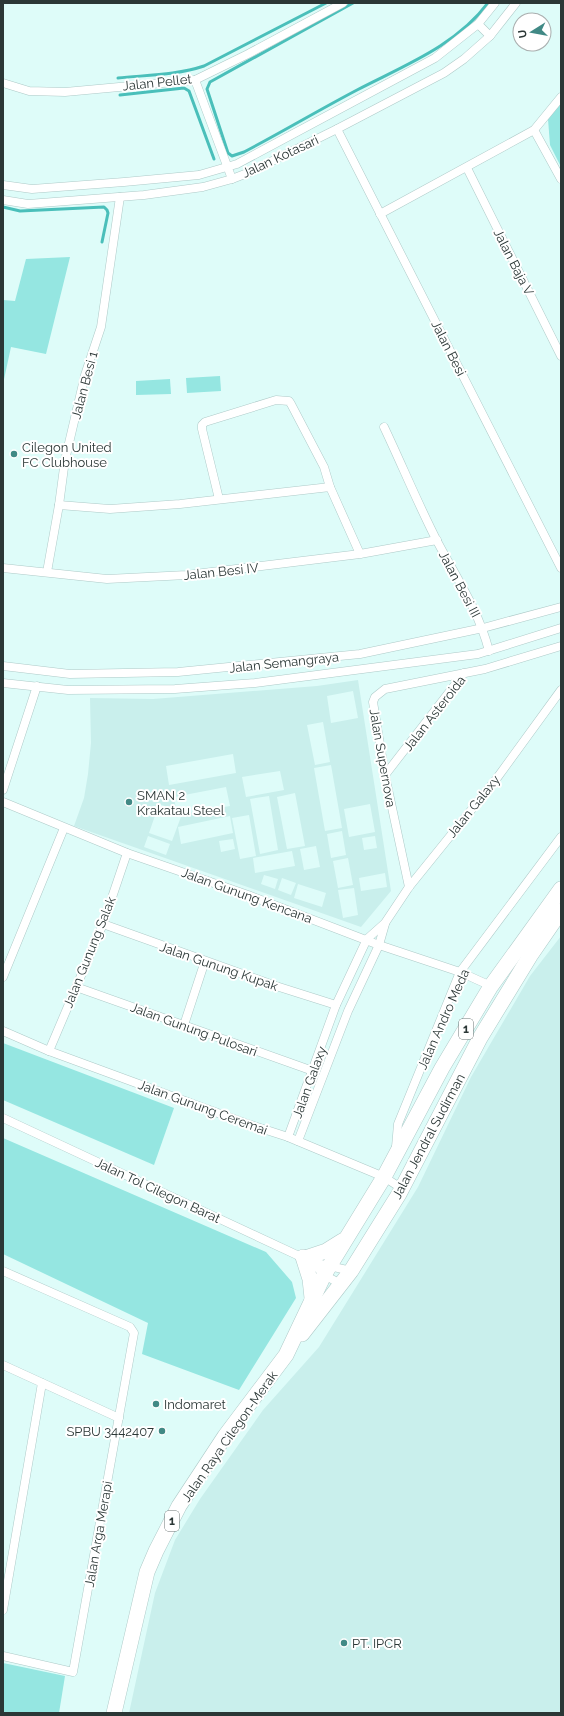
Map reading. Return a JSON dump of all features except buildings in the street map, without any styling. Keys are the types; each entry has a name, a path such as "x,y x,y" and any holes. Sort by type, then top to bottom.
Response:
{"highway":[{"name":"1","path":"312,1299 327,1270 384,1177 442,1068 491,986 561,889"},
{"name":"Jalan Jendral Sudirman","path":"286,1355 351,1271 399,1194 480,1038 530,956 561,911"},
{"path":"312,1299 307,1259 326,1251 346,1238"},
{"name":"Jalan Raya Cilegon-Merak","path":"114,1713 147,1572 156,1552 180,1506 225,1436 286,1355 312,1299"}],"street":[{"name":"Jalan Pellet","path":"3,83 30,91 65,92 195,80 248,54 342,3"},
{"name":"Jalan Kotasari","path":"3,185 32,189 199,175 246,160 435,58 460,40 478,24 495,3"},
{"name":"Jalan Kotasari","path":"3,200 28,204 120,197 203,187 250,172 337,129 444,73 464,59 490,36 516,3"},
{"path":"478,24 490,36"},
{"path":"195,80 232,178"},
{"path":"380,214 467,168 534,130 561,97"},
{"name":"Jalan Besi","path":"337,129 561,568"},
{"path":"534,130 561,179"},
{"name":"Jalan Baja V","path":"467,168 561,356"},
{"name":"Jalan Besi 1","path":"47,572 59,505 65,460 86,375 101,327 120,197"},
{"path":"219,499 202,425 205,422 276,400 289,401 324,467 330,488 360,554"},
{"name":"Jalan Besi III","path":"384,427 437,540 463,586 483,628 489,651"},
{"path":"59,505 110,509 330,488"},
{"name":"Jalan Besi IV","path":"3,568 107,579 187,575 360,554 437,540"},
{"name":"Jalan Semangraya","path":"3,666 70,674 178,672 360,654 483,628 561,607"},
{"name":"Jalan Semangraya","path":"3,683 68,690 175,689 247,684 458,658 489,651 561,628"},
{"name":"Jalan Asteroida","path":"385,775 464,673 485,669 561,646"},
{"name":"Jalan Supernova","path":"409,887 385,775 373,702 375,697 385,689 464,673"},
{"path":"3,790 37,686"},
{"name":"Jalan Galaxy","path":"288,1137 336,1005 367,939 385,923 409,887 497,778 561,690"},
{"name":"Jalan Gunung Kencana","path":"3,802 127,853 240,892 367,939 379,945 460,972 491,986"},
{"path":"3,977 64,828"},
{"name":"Jalan Andro Meda","path":"396,1155 398,1124 460,972 561,837"},
{"name":"Jalan Gunung Salak","path":"49,1051 103,924 127,853"},
{"name":"Jalan Galaxy","path":"298,1141 348,1011 379,945 385,923"},
{"name":"Jalan Gunung Kupak","path":"103,924 276,986 336,1005"},
{"path":"184,1026 205,961"},
{"name":"Jalan Gunung Pulosari","path":"76,987 313,1071"},
{"name":"Jalan Gunung Ceremai","path":"3,1031 49,1051 245,1123 288,1137 384,1177 401,1188"},
{"name":"Jalan Tol Cilegon Barat","path":"3,1118 307,1259"},
{"path":"307,1259 327,1270 341,1284"},
{"path":"327,1270 351,1271"},
{"name":"Jalan Arga Merapi","path":"3,1271 130,1327 134,1333 73,1672 3,1656"},
{"path":"3,1366 119,1418"},
{"path":"3,1610 6,1570 42,1384"}],"shaded area":[{"path":"561,99 561,167 550,145 548,119"},
{"path":"70,257 46,354 11,347 3,384 3,300 15,301 26,259"},
{"path":"220,376 221,391 187,393 186,378"},
{"path":"170,379 171,394 136,395 136,381"},
{"name":"SMAN 2 Krakatau Steel","path":"358,680 391,891 361,927 74,826 84,798 88,774 91,743 90,698 153,699 317,686","holes":["353,691 358,718 331,723 327,696","323,722 330,762 315,765 307,725","233,754 236,773 169,785 166,766","331,765 342,828 325,831 314,768","280,771 284,790 246,797 242,777","226,787 230,806 182,814 172,841 149,833 159,804 176,810 174,797","295,793 305,846 287,849 277,797","269,796 278,850 260,854 250,799","370,804 375,832 349,837 344,809","249,815 256,856 240,859 232,818","230,816 233,833 181,844 178,827","342,831 346,855 331,858 327,834","148,836 170,844 166,855 144,847","375,836 377,848 364,850 362,838","233,839 235,849 221,852 219,841","316,846 320,867 304,870 300,849","292,851 295,866 255,873 253,858","348,858 353,885 338,888 333,861","385,873 387,887 361,891 359,878","264,875 278,879 275,889 261,884","282,878 296,883 291,895 278,890","298,884 326,893 322,907 294,898","354,888 358,915 343,918 338,890"]},
{"path":"561,936 561,1713 129,1713 155,1593 175,1540 200,1499 263,1410 319,1347 418,1187 471,1077 530,976"},
{"path":"3,1043 174,1108 154,1165 3,1100"},
{"path":"3,1138 266,1252 292,1282 296,1298 239,1390 142,1354 148,1323 3,1254"},
{"path":"3,1663 65,1676 59,1713 3,1713"}],"waterway":[{"path":"118,78 173,73 204,66 326,3"},
{"path":"353,3 210,82 207,89 228,153 232,156 244,152 357,90 428,54 460,31 475,18 488,3"},
{"path":"120,95 184,88 189,91 214,159"},
{"path":"3,207 20,211 104,207 108,213 102,242"}],"place":[{"name":"Cilegon United FC Clubhouse","path":"14,454"},
{"name":"SMAN 2 Krakatau Steel","path":"129,802"},
{"name":"Indomaret","path":"156,1404"},
{"name":"SPBU 3442407","path":"162,1431"},
{"name":"PT. IPCR","path":"344,1643"}]}
